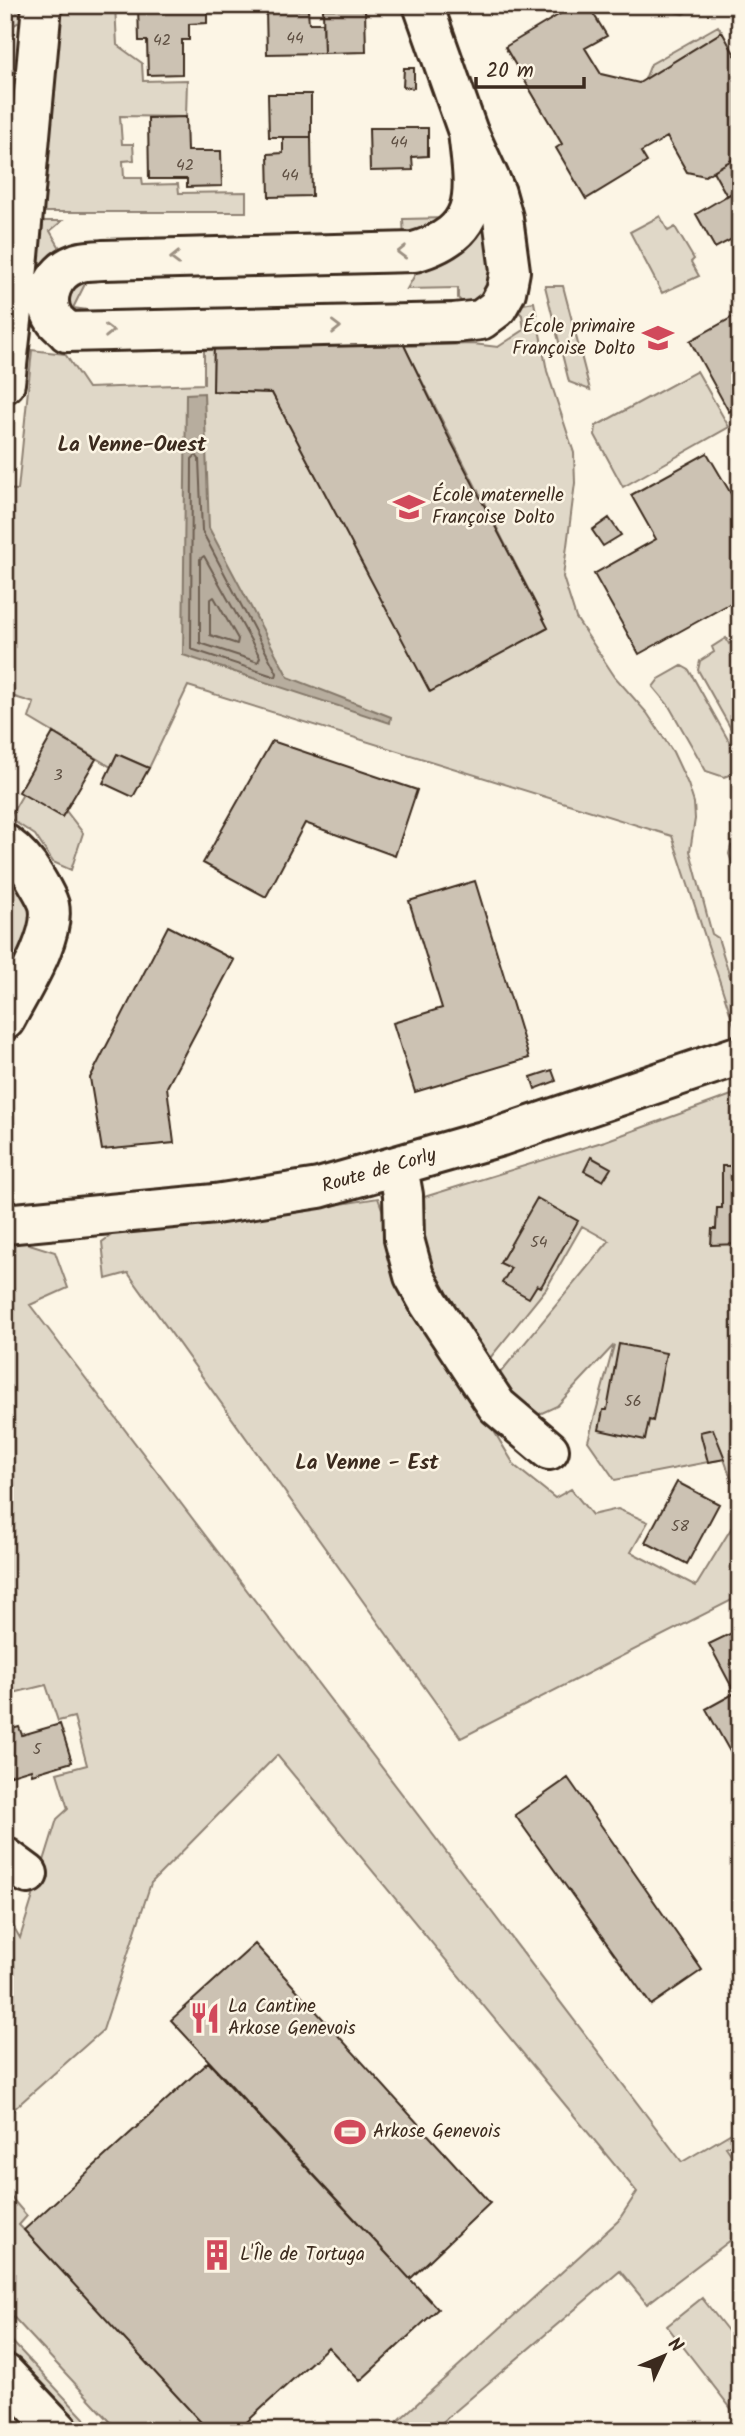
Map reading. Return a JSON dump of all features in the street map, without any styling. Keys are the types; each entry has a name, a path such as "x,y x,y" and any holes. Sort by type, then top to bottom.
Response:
{"street":[{"path":"5,383 21,79 42,5"},
{"path":"423,5 468,132 496,193 505,228 510,271 506,292 497,308 481,320 404,325 67,332 54,320 49,304 50,289 64,269 76,263 103,260 414,252 436,245 463,225 470,208 473,179 468,132"},
{"path":"5,844 31,870 48,904 50,921 43,943 5,1020"},
{"name":"Route de Corly","path":"5,1224 280,1195 318,1188 501,1136 740,1055"},
{"path":"398,1167 404,1239 414,1276 497,1405 550,1450"},
{"path":"5,2374 59,2431"}],"shaded area":[{"path":"5,5 26,5 25,19 5,30"},
{"path":"61,5 115,5 117,45 142,63 143,81 187,80 186,117 120,116 122,144 133,144 134,160 123,161 124,178 142,178 143,185 178,184 179,193 246,192 246,212 42,212"},
{"path":"644,5 699,5 683,14"},
{"path":"718,26 722,32 645,79 651,64"},
{"path":"5,106 16,114 13,156 5,155"},
{"path":"484,208 502,273 474,314 458,298 458,288 407,289 421,264"},
{"path":"660,216 668,231 675,227 694,259 691,262 699,276 662,293 630,232"},
{"path":"447,218 404,241 403,219"},
{"path":"41,221 62,221 50,231 63,253 37,272"},
{"path":"92,270 73,308 87,310 88,323 78,322 60,296"},
{"path":"545,286 563,286 590,390 569,382"},
{"path":"534,302 547,371 574,453 575,483 563,577 576,618 615,677 647,713 673,752 688,784 694,803 695,819 690,851 712,934 718,938 740,1009 740,1021 735,1028 672,836 188,686 149,768 117,754 111,767 29,718 34,703 5,694 5,489 18,490 32,350 65,354 88,388 204,384 204,342 214,342 213,391 272,393 430,691 548,628 404,346 473,344 498,347 524,330 522,315 513,306"},
{"path":"697,371 729,427 623,487 595,435 596,426"},
{"path":"726,638 729,644 740,638 740,745 698,670 700,661 714,652 712,647"},
{"path":"682,666 689,670 740,761 740,771 724,777 706,771 669,706 653,687 659,679"},
{"path":"23,794 62,817 66,811 83,833 71,870 53,862 35,835 9,818"},
{"path":"740,844 740,885 729,854 731,846"},
{"path":"5,873 24,897 32,926 5,987 5,924 10,915 5,912"},
{"path":"740,1092 740,1477 732,1481 724,1459 615,1480 588,1441 614,1345 557,1406 531,1418 495,1379 609,1241 582,1226 546,1289 486,1363 422,1262 421,1198 605,1141"},
{"path":"378,1198 416,1302 515,1466 555,1498 571,1489 592,1515 618,1509 648,1522 631,1552 696,1586 740,1514 740,1596 461,1738 128,1273 106,1279 102,1242 113,1234 216,1224"},
{"path":"23,1242 55,1252 68,1288 30,1305 682,2162 740,2128 740,2141 726,2147 740,2167 740,2233 647,2304 620,2271 432,2431 387,2431 618,2221 637,2192 277,1755 151,1883 103,2030 5,2117 5,1923 11,1922 20,1938 57,1819 68,1809 57,1773 87,1765 74,1717 58,1721 46,1685 5,1695 5,1601 8,1599 5,1596 5,1245"},
{"path":"5,2195 9,2195 27,2216 19,2225 209,2431 119,2431 5,2308"},
{"path":"702,2298 740,2346 740,2420 667,2326"},
{"path":"5,2334 96,2431 79,2431 5,2351"}],"water":[{"path":"204,393 209,528 288,677 391,717 390,723 183,655 186,394"}],"building":[{"path":"138,5 207,5 207,23 189,24 189,40 182,40 182,74 148,75 147,41 139,41"},
{"path":"575,5 588,5 607,36 585,48 601,74 639,83 722,32 740,64 740,155 705,176 687,172 667,137 641,152 647,162 586,199 556,148 562,144 505,47"},
{"path":"323,9 365,9 366,52 324,53"},
{"path":"266,10 308,10 309,23 323,23 324,53 267,54"},
{"path":"404,68 414,68 414,88 403,87"},
{"path":"268,94 311,94 311,137 269,137"},
{"path":"186,117 187,151 221,151 222,186 187,187 187,179 149,179 148,118"},
{"path":"369,128 428,128 428,156 412,157 413,170 370,171"},
{"path":"283,137 311,137 312,196 269,197 268,154 283,153"},
{"path":"740,155 740,188 727,196 713,171"},
{"path":"740,188 740,235 715,248 696,214"},
{"path":"740,313 740,406 729,412 690,341"},
{"name":"École maternelle Françoise Dolto","path":"402,341 548,628 430,692 272,393 213,391 214,342"},
{"path":"707,453 740,509 740,598 639,654 594,574 656,539 631,495"},
{"path":"609,518 621,535 603,546 592,530"},
{"path":"53,733 96,759 62,817 19,792"},
{"path":"272,741 417,790 395,856 305,823 266,897 203,863"},
{"path":"117,754 149,768 133,797 103,783"},
{"path":"475,881 529,1058 415,1092 393,1023 442,1008 409,901"},
{"path":"168,926 234,960 167,1087 174,1143 102,1150 90,1078"},
{"path":"552,1070 556,1081 535,1089 531,1077"},
{"path":"591,1157 611,1168 603,1181 584,1171"},
{"path":"722,1166 740,1166 740,1244 711,1245 712,1229 716,1229 717,1208 722,1208"},
{"path":"537,1198 578,1221 541,1287 537,1285 529,1298 502,1283 511,1268 500,1263"},
{"path":"619,1344 666,1353 653,1421 649,1420 645,1440 599,1430 603,1410 607,1410"},
{"path":"713,1429 725,1459 708,1462 700,1432"},
{"path":"677,1482 719,1504 687,1564 645,1542"},
{"path":"740,1629 738,1766 706,1709 735,1693 709,1644"},
{"path":"60,1724 72,1762 32,1774 31,1769 5,1777 5,1731 19,1727 22,1735"},
{"path":"568,1778 702,1970 651,2005 515,1815"},
{"name":"Arkose Genevois","path":"255,1944 490,2203 410,2279 171,2020"},
{"name":"L'Île de Tortuga","path":"208,2062 438,2309 360,2381 328,2347 237,2431 209,2431 24,2230"}],"place":[{"name":"École primaire Françoise Dolto","path":"658,338"},
{"name":"École maternelle Françoise Dolto","path":"409,507"},
{"name":"La Cantine Arkose Genevois","path":"205,2018"},
{"name":"Arkose Genevois","path":"350,2132"},
{"name":"L'Île de Tortuga","path":"217,2255"}],"district":[{"name":"La Venne-Ouest","path":"132,445"},
{"name":"La Venne - Est","path":"367,1463"}]}
